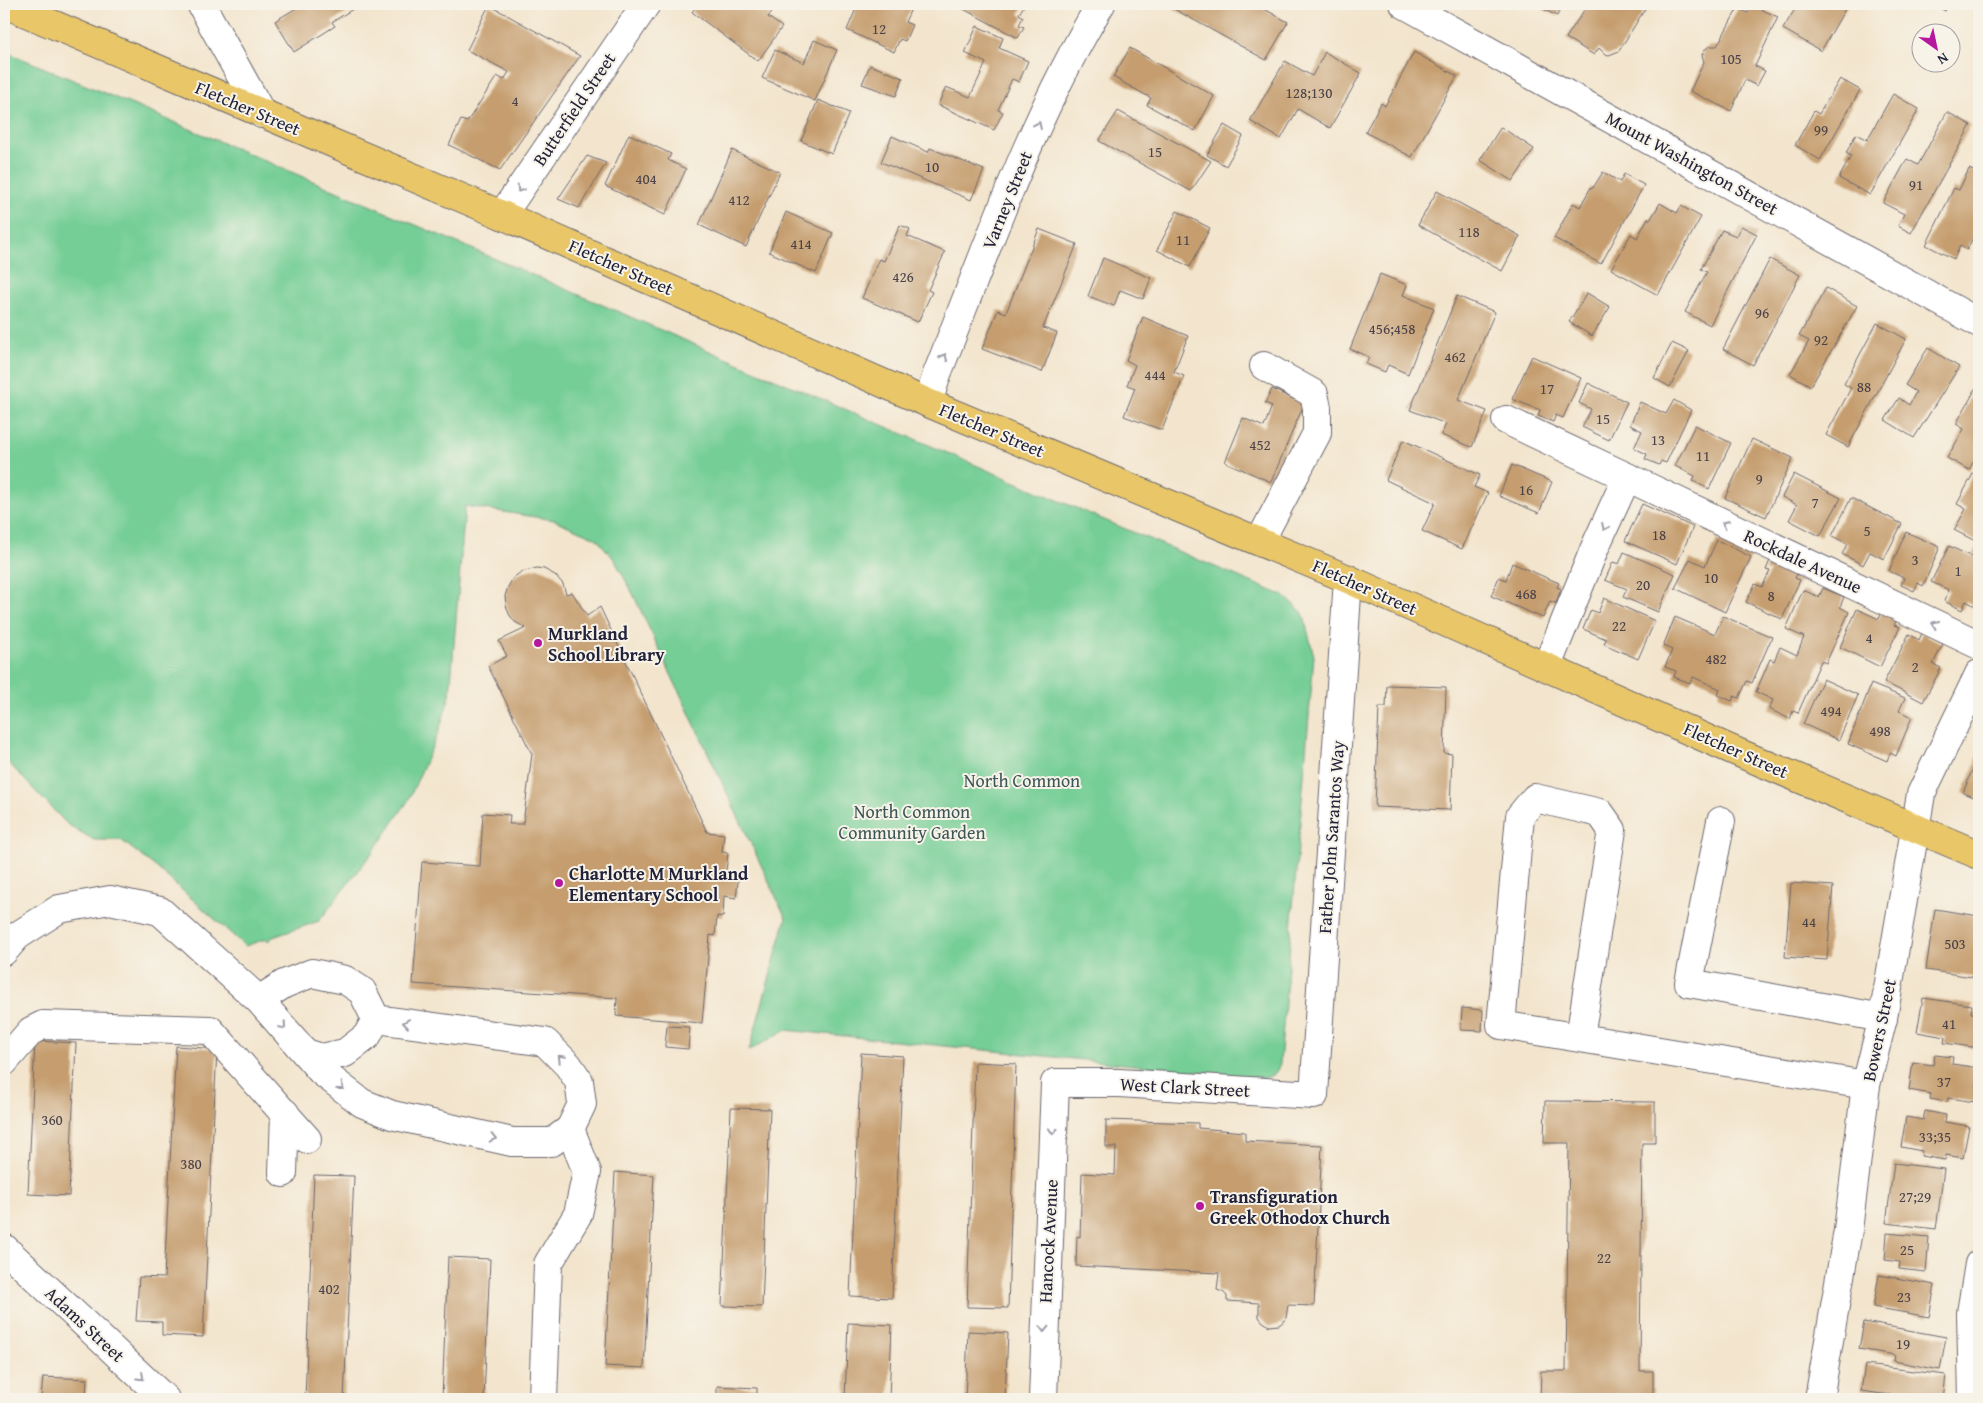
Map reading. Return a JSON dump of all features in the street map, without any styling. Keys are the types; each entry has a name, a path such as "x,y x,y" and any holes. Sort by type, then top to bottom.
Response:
{"main road":[{"name":"Fletcher Street","path":"5,4 502,215 928,403 1260,541 1547,666 1730,749 1979,855"}],"street":[{"path":"201,4 262,114"},
{"name":"Butterfield Street","path":"502,215 646,4"},
{"name":"Varney Street","path":"928,403 937,374 1036,128 1086,28 1101,4"},
{"name":"Mount Washington Street","path":"1404,4 1979,323"},
{"path":"1260,541 1317,433 1317,408 1314,394 1264,366"},
{"name":"Rockdale Avenue","path":"1506,420 1979,645"},
{"path":"1547,666 1596,545 1627,477"},
{"name":"Father John Sarantos Way","path":"1314,1095 1348,579"},
{"name":"Bowers Street","path":"1819,1399 1848,1230 1866,1085 1883,1018 1921,794 1979,674"},
{"path":"1580,1038 1612,830 1600,813 1535,798 1520,816 1501,1025 1580,1038 1866,1085"},
{"path":"1721,821 1689,983 1883,1018"},
{"path":"4,951 17,936 59,909 110,900 160,911 259,1000 322,1072 362,1103 392,1115 512,1142 552,1142 570,1129 582,1104 579,1081 568,1064 545,1042 376,1018"},
{"path":"259,1000 284,984 312,973 344,980 362,991 376,1018"},
{"path":"306,1053 322,1058 345,1052 367,1036 376,1018"},
{"path":"4,1062 31,1031 43,1025 210,1030 307,1139"},
{"name":"West Clark Street","path":"1055,1083 1119,1083 1314,1095"},
{"name":"Hancock Avenue","path":"1043,1399 1055,1083"},
{"path":"283,1173 285,1113"},
{"path":"544,1399 548,1264 578,1214 587,1172 570,1129"},
{"name":"Adams Street","path":"4,1248 165,1399"},
{"path":"1973,1399 1971,1313 1979,1264"}],"green space":[{"name":"North Common","path":"4,51 1284,596 1303,613 1314,656 1280,1063 1276,1071 1272,1075 1263,1078 785,1030 749,1051 786,918 632,592 614,559 596,538 554,520 465,506 450,695 438,734 408,801 375,849 319,921 273,937 268,941 266,939 245,946 157,868 121,840 94,840 67,824 4,758"}],"building":[{"path":"303,4 361,4 332,22 335,26 294,52 275,21"},
{"path":"698,4 788,4 783,10 776,6 768,17 782,27 758,61 692,12"},
{"path":"858,4 899,4 911,9 905,22 912,25 905,41 900,39 894,52 847,30"},
{"path":"954,4 1025,4 1019,14 1023,17 1019,25 1024,27 1018,38"},
{"path":"1177,4 1255,4 1288,22 1266,60 1174,9"},
{"path":"1533,4 1563,4 1557,16"},
{"path":"1588,4 1648,4 1619,51 1609,55 1599,48 1594,55 1566,38"},
{"path":"1798,4 1848,4 1821,51 1783,29"},
{"path":"1933,4 1950,4 1945,11"},
{"path":"489,5 580,56 500,170 449,145 461,120 467,122 497,76 504,80 509,72 467,50"},
{"path":"1752,5 1778,17 1755,66 1765,71 1757,86 1745,80 1731,111 1690,91 1704,62 1702,55 1704,50 1710,46 1717,46 1738,8 1748,13"},
{"path":"977,26 1003,38 999,48 1028,61 1019,82 1012,79 998,110 1003,112 994,130 938,105 946,87 970,97 986,63 965,53"},
{"path":"814,40 837,50 815,101 762,78 775,50 804,63"},
{"path":"1130,48 1214,96 1195,131 1147,105 1151,98 1113,77"},
{"path":"1325,52 1361,73 1330,128 1298,109 1281,139 1250,121 1285,61 1312,76"},
{"path":"1414,52 1457,76 1412,157 1365,132 1381,103 1385,106"},
{"path":"870,65 903,78 896,96 862,84"},
{"path":"1840,79 1860,90 1820,160 1795,145 1814,111 1819,114"},
{"path":"1893,94 1919,109 1870,195 1839,178 1851,156 1846,153 1856,134 1867,140"},
{"path":"818,100 849,113 832,154 801,141"},
{"path":"1118,111 1211,161 1191,191 1099,141"},
{"path":"1947,112 1971,125 1911,233 1898,226 1904,214 1883,203 1907,159 1918,165"},
{"path":"1224,125 1243,136 1226,166 1207,155"},
{"path":"1501,127 1534,149 1513,181 1480,160"},
{"path":"629,134 671,154 668,160 686,169 665,215 605,186"},
{"path":"892,136 928,152 930,148 984,170 971,200 881,162"},
{"path":"732,150 780,172 746,247 699,225"},
{"path":"587,156 606,163 579,208 558,199"},
{"path":"1979,166 1979,225 1967,250 1960,246 1954,259 1926,245 1954,188 1959,190 1969,169 1976,172"},
{"path":"1603,172 1620,182 1624,174 1644,185 1601,264 1554,238 1573,203 1580,207 1591,187 1593,188"},
{"path":"1437,191 1520,236 1502,271 1418,225"},
{"path":"1660,203 1677,213 1681,206 1701,217 1658,295 1611,269 1631,234 1637,238 1648,218 1650,220"},
{"path":"1177,211 1210,228 1190,267 1157,250"},
{"path":"786,212 833,233 816,273 769,252"},
{"path":"900,225 910,229 907,236 945,252 928,290 932,292 918,322 862,298 879,259 884,261"},
{"path":"1741,226 1757,234 1710,325 1685,312 1707,272 1701,269 1722,230 1736,236"},
{"path":"1039,229 1077,244 1043,328 1057,333 1042,372 982,349 998,310 1006,313"},
{"path":"1103,258 1151,278 1143,299 1120,290 1114,306 1088,296"},
{"path":"1770,259 1800,275 1753,365 1723,349"},
{"path":"1380,274 1407,285 1403,295 1434,308 1408,374 1388,365 1385,372 1366,364 1369,357 1350,349"},
{"path":"1826,288 1857,306 1811,386 1790,374 1809,341 1799,336"},
{"path":"1587,293 1610,307 1592,336 1569,322"},
{"path":"1457,296 1495,312 1458,400 1487,411 1472,447 1441,435 1446,424 1410,410"},
{"path":"1143,317 1188,336 1174,372 1184,376 1162,430 1124,416 1135,388 1127,385 1135,365 1126,360"},
{"path":"1877,323 1906,339 1848,447 1826,435 1851,388 1844,384"},
{"path":"1672,343 1689,351 1670,387 1654,378"},
{"path":"1928,348 1959,367 1914,438 1885,420 1899,398 1909,405 1916,392 1905,385"},
{"path":"1532,356 1581,378 1563,418 1556,415 1553,422 1538,416 1540,410 1512,399"},
{"path":"1588,383 1627,402 1609,440 1582,427 1591,409 1579,403"},
{"path":"1979,383 1979,452 1969,470 1947,458 1964,429 1956,424"},
{"path":"1272,389 1304,404 1271,482 1225,462 1243,418 1264,427 1272,406 1265,403"},
{"path":"1674,400 1691,410 1666,463 1661,461 1659,465 1645,459 1647,454 1634,448 1642,431 1630,425 1640,402 1666,414"},
{"path":"1695,425 1731,443 1709,489 1693,481 1695,476 1675,466"},
{"path":"1752,439 1793,458 1766,517 1725,498"},
{"path":"1403,440 1480,475 1474,487 1488,493 1462,549 1422,531 1435,503 1386,480"},
{"path":"1512,465 1552,482 1539,513 1499,496"},
{"path":"1975,470 1979,472 1979,543 1954,530 1966,509 1957,504"},
{"path":"1794,474 1841,498 1820,536 1789,520 1797,505 1782,497"},
{"path":"1851,498 1902,524 1884,559 1870,552 1863,565 1842,554 1848,544 1832,536"},
{"path":"1642,504 1693,527 1677,564 1625,541"},
{"path":"1906,532 1940,547 1923,586 1918,583 1914,591 1901,585 1904,578 1889,571"},
{"path":"1717,540 1751,557 1725,612 1675,588 1690,559 1705,566"},
{"path":"1949,546 1972,557 1977,547 1979,548 1979,597 1975,606 1966,601 1962,610 1944,601 1949,590 1931,582"},
{"path":"1624,552 1675,574 1658,612 1623,597 1627,589 1605,580 1613,562 1619,564"},
{"path":"1771,558 1798,572 1795,578 1800,580 1782,619 1746,602 1755,584 1762,587 1770,571 1766,570"},
{"path":"1512,563 1559,583 1557,587 1561,589 1556,603 1550,601 1543,618 1491,596 1499,577 1506,580"},
{"path":"537,568 544,569 555,575 563,584 566,594 572,592 587,616 600,607 707,832 724,834 722,852 728,853 726,872 739,874 736,898 724,896 723,917 717,916 715,936 710,935 702,1023 616,1016 617,998 413,984 422,862 480,866 483,813 510,815 509,824 523,824 532,754 488,666 507,656 499,641 526,628 515,622 509,614 505,596 508,587 513,578 521,572"},
{"path":"1823,588 1844,597 1840,607 1849,612 1826,663 1821,661 1798,713 1793,711 1790,719 1769,709 1773,700 1756,692 1770,659 1774,661 1780,647 1797,655 1804,637 1786,629 1803,590 1819,597"},
{"path":"1604,598 1655,621 1638,659 1604,644 1606,639 1583,629 1591,610 1598,613"},
{"path":"1857,609 1879,619 1882,612 1897,620 1894,625 1900,627 1880,667 1840,647"},
{"path":"1723,616 1772,637 1752,683 1747,681 1739,698 1734,696 1732,701 1718,695 1720,689 1693,677 1690,683 1674,677 1676,671 1665,667 1672,650 1663,646 1675,617 1715,634"},
{"path":"1922,633 1943,644 1933,664 1941,668 1923,702 1884,682 1909,634 1919,640"},
{"path":"1823,679 1858,695 1839,740 1803,724"},
{"path":"1871,684 1905,698 1899,711 1912,717 1896,756 1890,753 1887,761 1848,744"},
{"path":"1387,685 1446,687 1444,753 1452,754 1450,810 1375,807 1379,707 1386,707"},
{"path":"1979,753 1979,799 1963,793"},
{"path":"1791,883 1833,886 1827,960 1785,957"},
{"path":"1935,909 1979,916 1979,978 1926,970"},
{"path":"1923,998 1972,1005 1971,1013 1979,1014 1979,1048 1944,1043 1945,1037 1917,1032"},
{"path":"1462,1008 1483,1010 1482,1031 1461,1030"},
{"path":"667,1026 690,1027 688,1049 665,1047"},
{"path":"35,1041 76,1043 69,1196 28,1194"},
{"path":"176,1046 217,1049 203,1337 162,1335 162,1322 136,1321 139,1277 164,1278"},
{"path":"861,1053 903,1056 892,1298 850,1296"},
{"path":"1935,1055 1953,1057 1952,1064 1979,1068 1975,1102 1948,1098 1947,1102 1930,1099 1931,1094 1909,1090 1913,1062 1933,1065"},
{"path":"975,1062 1016,1064 1008,1308 967,1307"},
{"path":"1545,1101 1655,1102 1655,1143 1642,1143 1640,1371 1653,1371 1653,1399 1540,1399 1541,1371 1566,1371 1569,1143 1544,1143"},
{"path":"731,1108 770,1109 762,1307 722,1306"},
{"path":"1925,1111 1946,1115 1945,1122 1969,1126 1963,1158 1946,1155 1945,1160 1921,1156 1922,1151 1901,1147 1906,1117 1923,1120"},
{"name":"Transfiguration Greek Othodox Church","path":"1106,1120 1198,1123 1198,1128 1245,1132 1245,1141 1322,1145 1314,1306 1288,1305 1286,1318 1283,1322 1279,1325 1269,1326 1259,1317 1259,1303 1227,1301 1227,1296 1217,1290 1219,1273 1076,1266 1077,1236 1080,1237 1082,1173 1115,1175 1116,1147 1106,1147"},
{"path":"1894,1163 1944,1169 1936,1229 1886,1223"},
{"path":"615,1172 654,1175 644,1368 605,1366"},
{"path":"314,1175 354,1176 344,1399 305,1399"},
{"path":"1887,1233 1929,1237 1926,1272 1899,1269 1900,1262 1885,1260"},
{"path":"448,1257 490,1259 484,1399 442,1399"},
{"path":"1879,1275 1935,1285 1929,1317 1873,1307"},
{"path":"1864,1322 1946,1337 1940,1370 1894,1361 1895,1355 1859,1349"},
{"path":"848,1323 892,1325 889,1399 845,1399"},
{"path":"968,1331 1008,1333 1005,1399 965,1399"},
{"path":"1865,1365 1946,1375 1943,1399 1896,1399 1897,1396 1861,1391"},
{"path":"43,1377 87,1379 86,1396 110,1399 41,1399"},
{"path":"717,1386 757,1388 757,1399 717,1399"}],"place":[{"name":"Murkland School Library","path":"538,643"},
{"name":"Charlotte M Murkland Elementary School","path":"559,883"},
{"name":"Transfiguration Greek Othodox Church","path":"1200,1206"}],"park label":[{"name":"North Common Community Garden","path":"912,821"}]}
